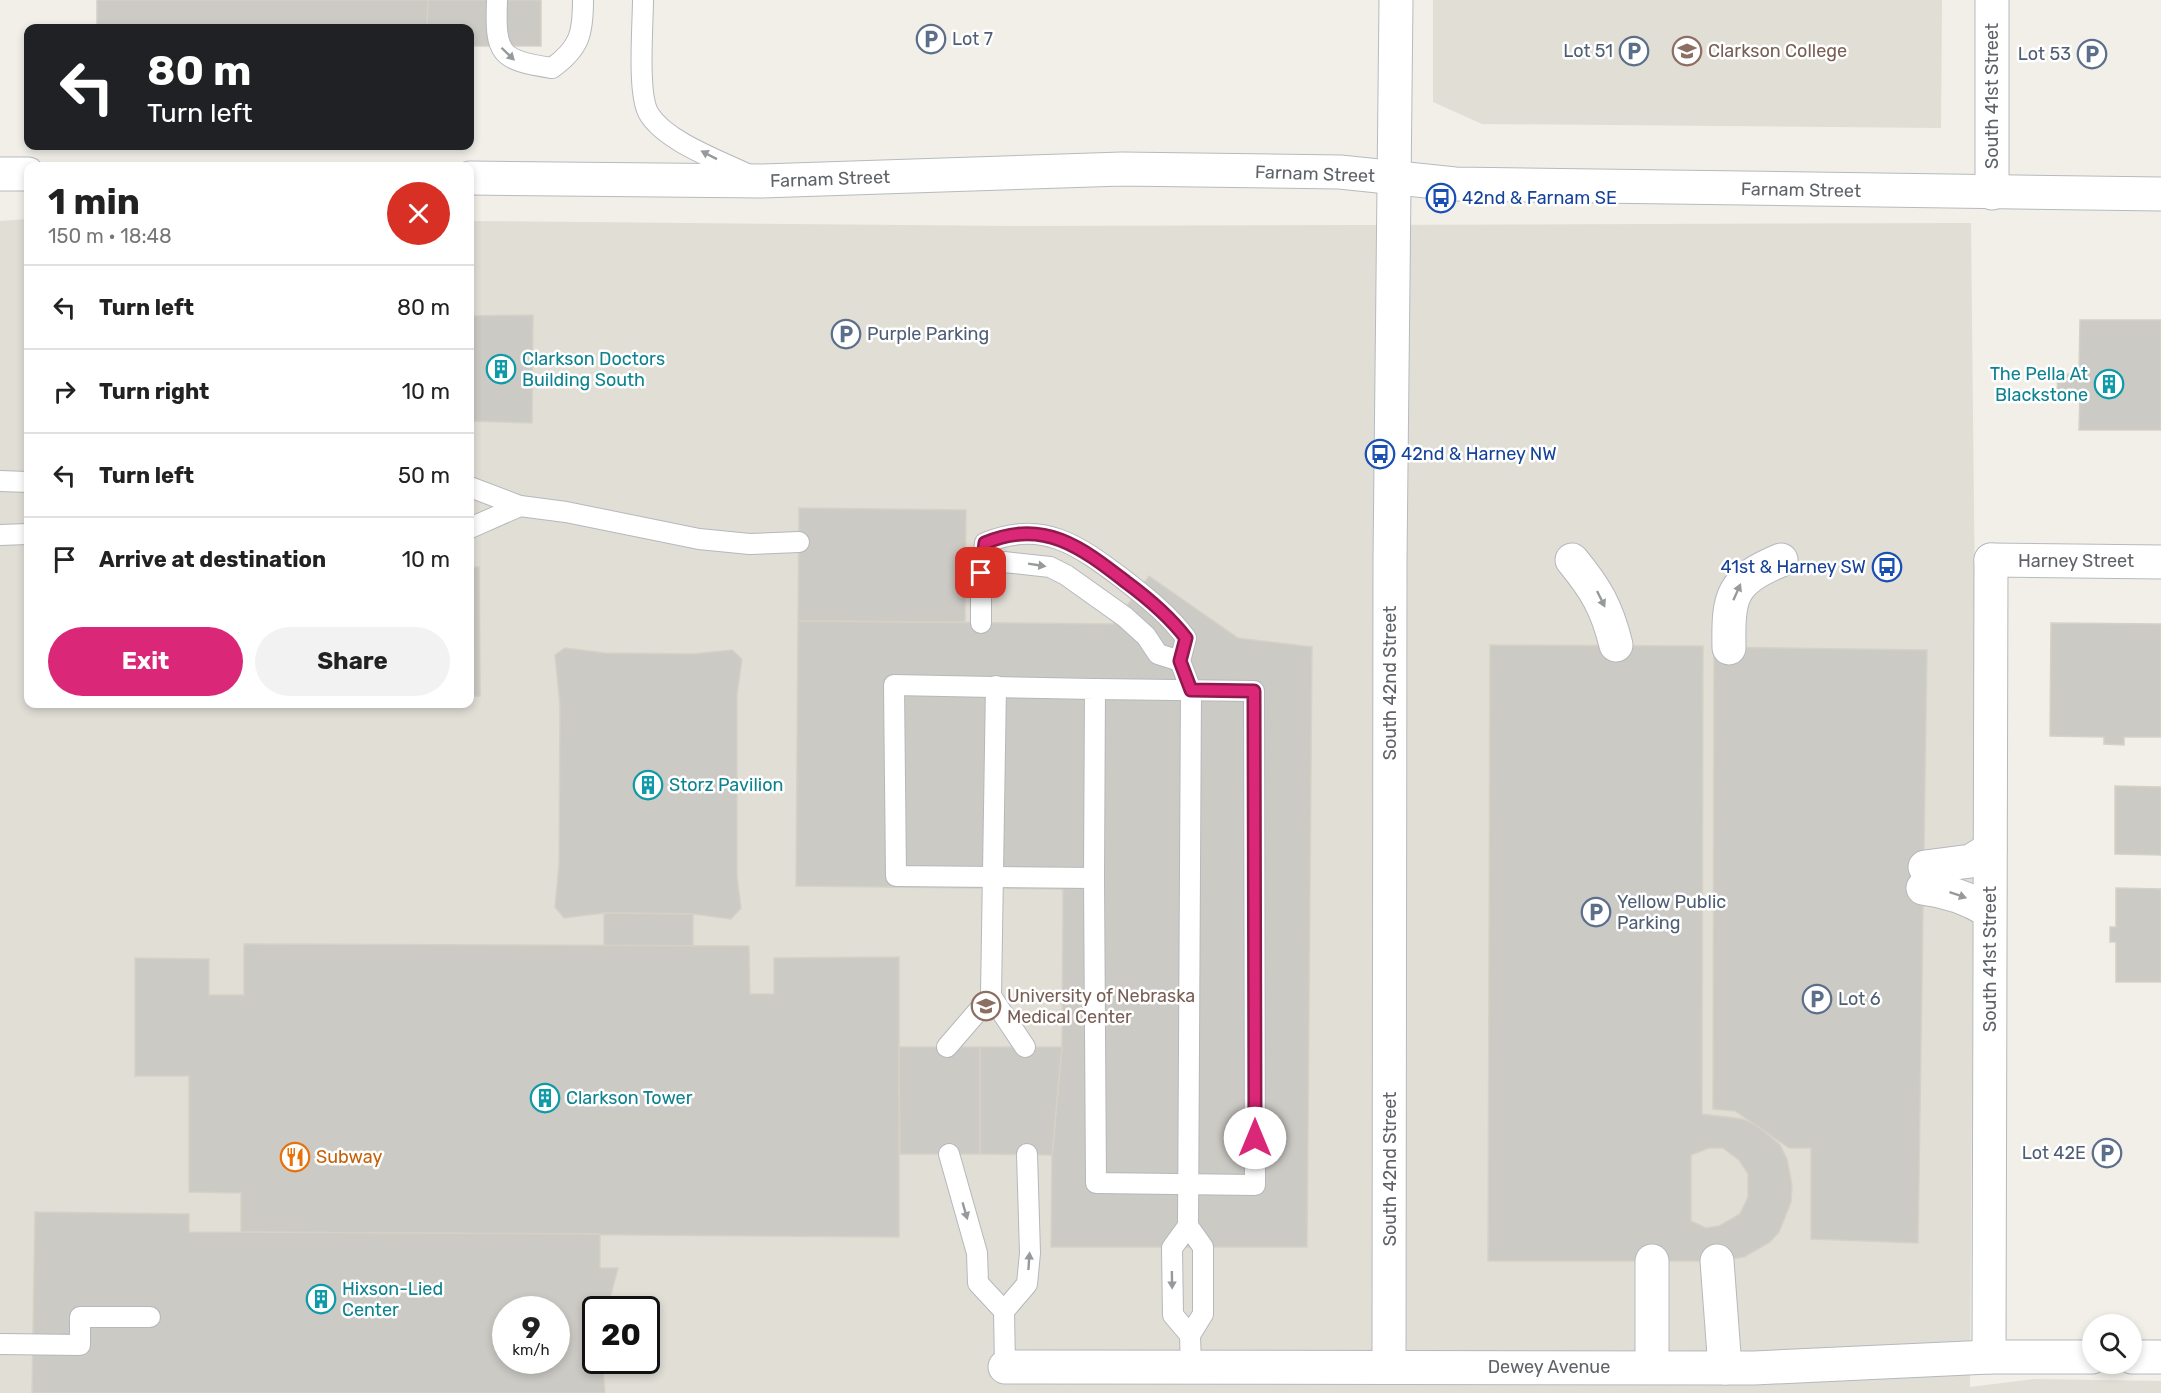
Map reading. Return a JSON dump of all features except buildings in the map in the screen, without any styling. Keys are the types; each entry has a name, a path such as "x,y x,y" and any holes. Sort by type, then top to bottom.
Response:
{"main road":[{"name":"South 42nd Street","path":"1389,1367 1390,560 1396,0"},
{"name":"South 41st Street","path":"1992,0 1992,193"},
{"name":"Farnam Street","path":"474,178 761,181 1122,169 1340,172 1455,184 2161,194"},
{"path":"0,174 24,174"},
{"path":"1572,560 1598,591 1610,618 1616,645"},
{"path":"1730,648 1730,613 1739,584 1756,570 1781,560"},
{"name":"South 41st Street","path":"1989,1357 1991,560"},
{"name":"Harney Street","path":"1991,560 2161,562"},
{"path":"1989,911 1970,899 1947,891 1924,877 1971,861 1990,849"},
{"path":"1652,1261 1652,1367"},
{"path":"1717,1261 1725,1368"},
{"name":"Dewey Avenue","path":"1005,1367 1190,1351 1389,1367 1725,1368 1989,1357 2082,1357"},
{"path":"2142,1357 2161,1357"}],"lane":[{"path":"497,0 496,28 502,50 518,63 552,68 570,55 583,28 583,0"},
{"path":"643,0 643,97 648,113 658,126 674,138 761,181"},
{"path":"0,482 24,482"},
{"path":"474,489 520,506 566,512 699,539 750,544 799,542"},
{"path":"474,526 520,506"},
{"path":"981,623 981,573 985,543 1006,533 1035,533 1072,543 1096,558 1171,618 1186,638 1180,661 1191,690 1188,1226 1203,1247 1203,1314 1190,1351"},
{"path":"0,535 24,534"},
{"path":"981,573 1004,562 1050,567 1066,575 1125,616 1146,636 1158,654 1180,661"},
{"path":"1094,878 896,876 894,684 1254,691 1255,1185 1096,1183 1095,689"},
{"path":"996,687 991,996 1025,1047"},
{"path":"947,1047 991,996"},
{"path":"949,1154 977,1253 978,1283 1004,1311"},
{"path":"1005,1367 1004,1311 1027,1284 1030,1253 1027,1154"},
{"path":"1188,1226 1172,1248 1172,1292 1173,1315 1190,1351"},
{"path":"0,1344 80,1345 80,1317 150,1317"}],"shaded area":[{"name":"Clarkson College","path":"1433,0 1942,0 1941,128 1482,124 1433,102"},
{"name":"University of Nebraska Medical Center","path":"24,219 24,708 474,708 474,221 1015,226 1971,223 1975,607 1970,1387 2035,1379 2161,1381 2161,1393 0,1393 0,221"}],"place":[{"name":"Lot 7","path":"931,39"},
{"name":"Lot 51","path":"1634,51"},
{"name":"Clarkson College","path":"1687,51"},
{"name":"Lot 53","path":"2092,54"},
{"name":"42nd & Farnam SE","path":"1441,198"},
{"name":"Purple Parking","path":"846,334"},
{"name":"Clarkson Doctors Building South","path":"501,369"},
{"name":"The Pella At Blackstone","path":"2109,384"},
{"name":"42nd & Harney NW","path":"1380,454"},
{"name":"41st & Harney SW","path":"1887,567"},
{"name":"Storz Pavilion","path":"648,785"},
{"name":"Yellow Public Parking","path":"1596,912"},
{"name":"Lot 6","path":"1817,999"},
{"name":"University of Nebraska Medical Center","path":"986,1006"},
{"name":"Clarkson Tower","path":"545,1098"},
{"name":"Lot 42E","path":"2107,1153"},
{"name":"Subway","path":"295,1157"},
{"name":"Hixson-Lied Center","path":"321,1299"}],"route":[{"path":"981,573 985,543 1006,533 1035,533 1072,543 1096,558 1171,618 1186,638 1180,661 1191,690 1254,691 1255,1138"}]}
